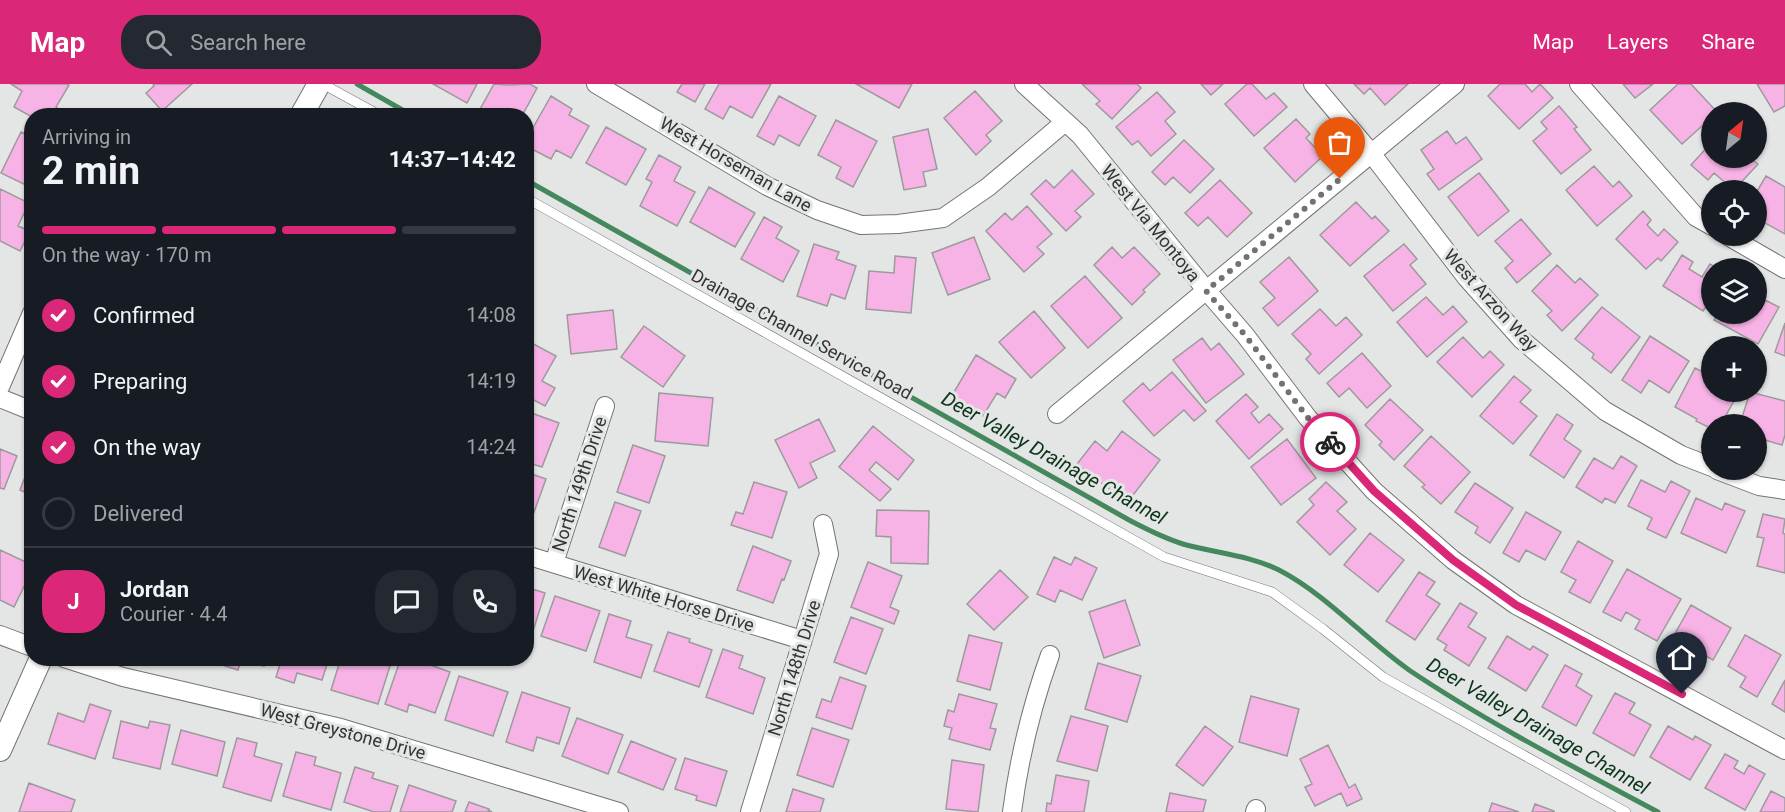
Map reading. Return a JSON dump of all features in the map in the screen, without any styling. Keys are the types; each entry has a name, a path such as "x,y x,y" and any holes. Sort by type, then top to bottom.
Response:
{"street":[{"path":"306,108 321,84"},
{"name":"West Horseman Lane","path":"596,84 767,186 817,210 861,225 898,224 943,218 988,188 1065,122"},
{"name":"West Via Montoya","path":"1024,84 1080,135 1206,291 1245,335 1308,418 1374,491 1453,560 1516,605 1785,750"},
{"name":"West Arzon Way","path":"1313,84 1371,153 1466,277 1522,340 1605,411 1681,455 1701,463"},
{"path":"1057,414 1455,84"},
{"path":"1579,84 1696,217 1701,220"},
{"path":"1745,246 1785,269"},
{"path":"0,387 24,332"},
{"path":"0,398 24,408"},
{"name":"North 149th Drive","path":"554,563 605,406"},
{"path":"1743,480 1759,486 1785,490"},
{"name":"North 148th Drive","path":"750,812 829,554 823,524"},
{"name":"West White Horse Drive","path":"534,557 802,640"},
{"path":"0,635 24,644"},
{"path":"1012,812 1016,782 1038,687 1050,655"},
{"path":"0,750 37,666"},
{"name":"West Greystone Drive","path":"89,666 123,677 341,728 619,812"}],"lane":[{"path":"321,84 366,108"},
{"name":"Drainage Channel Service Road","path":"534,203 1164,557 1272,592 1383,677 1626,812"}],"building":[{"path":"11,84 69,85 58,108 24,108 24,113 14,107 22,91"},
{"path":"153,84 192,84 165,108 159,108 146,93 154,86"},
{"path":"433,84 477,84 467,103"},
{"path":"494,84 530,84 537,88 526,108 481,108"},
{"path":"682,84 705,84 695,102 677,92"},
{"path":"719,84 771,84 752,118 730,106 723,119 705,109"},
{"path":"856,84 912,84 899,108"},
{"path":"1082,84 1137,84 1141,88 1112,119 1096,104 1100,101"},
{"path":"1201,84 1223,84 1211,95"},
{"path":"1247,84 1252,84 1266,99 1274,93 1287,107 1254,136 1225,104"},
{"path":"1354,84 1408,84 1385,105 1370,88 1364,94"},
{"path":"1500,84 1525,84 1532,92 1540,84 1553,98 1519,129 1488,96"},
{"path":"1623,84 1653,84 1635,98"},
{"path":"1678,84 1691,84 1708,102 1701,102 1701,127 1682,144 1650,110"},
{"path":"1757,84 1785,84 1785,106 1774,112"},
{"path":"975,91 1002,121 986,135 991,141 976,155 944,118"},
{"path":"1157,92 1175,112 1165,121 1176,134 1151,156 1138,141 1132,145 1116,127"},
{"path":"551,96 572,109 569,115 589,126 571,158 556,150 551,159 534,150 534,126"},
{"path":"779,96 816,116 799,146 779,135 774,145 757,136"},
{"path":"1559,106 1577,127 1574,129 1591,150 1561,174 1533,141 1547,129 1541,122"},
{"path":"1296,119 1310,134 1306,138 1323,156 1295,182 1264,148"},
{"path":"836,120 877,141 853,187 836,178 841,167 818,155"},
{"path":"606,127 646,149 626,185 586,163"},
{"path":"928,129 937,169 923,172 926,186 904,190 893,137"},
{"path":"1447,131 1456,144 1466,137 1482,159 1439,190 1427,174 1434,169 1421,150"},
{"path":"21,132 24,133 24,184 1,173"},
{"path":"1184,140 1214,169 1190,193 1173,177 1165,185 1152,172"},
{"path":"1701,154 1701,168 1754,168 1743,180 1722,180 1714,173 1708,180 1691,165"},
{"path":"659,155 681,167 674,181 695,192 677,226 640,206 652,182 646,179"},
{"path":"1594,166 1613,187 1619,181 1632,196 1597,226 1566,190"},
{"path":"1072,170 1094,194 1075,211 1081,217 1066,231 1031,194 1046,180 1054,188"},
{"path":"1479,173 1509,211 1478,236 1448,197"},
{"path":"1766,176 1785,187 1785,234 1767,224 1767,180 1764,180"},
{"path":"1220,180 1252,213 1227,237 1208,217 1198,226 1185,213"},
{"path":"709,187 755,213 735,247 690,222"},
{"path":"0,189 24,201 24,213 18,226 24,228 24,243 20,251 0,241"},
{"path":"1356,202 1372,219 1375,216 1389,231 1350,266 1320,235"},
{"path":"1027,206 1052,234 1037,247 1044,254 1024,272 986,231 1005,213 1012,220"},
{"path":"1643,211 1651,220 1647,225 1658,236 1664,229 1678,242 1661,261 1658,258 1646,269 1616,239"},
{"path":"764,217 782,227 776,238 799,251 783,282 741,259"},
{"path":"1521,219 1551,254 1517,283 1505,268 1513,261 1495,241"},
{"path":"974,237 990,279 948,295 932,253"},
{"path":"814,244 839,252 836,259 856,266 845,299 831,294 827,306 797,296"},
{"path":"1404,244 1417,259 1410,265 1426,284 1393,311 1364,276"},
{"path":"1112,247 1122,258 1134,247 1160,274 1143,290 1145,292 1132,305 1094,265"},
{"path":"1682,255 1693,262 1689,269 1701,276 1701,310 1663,286"},
{"path":"895,256 916,258 911,313 866,309 869,271 894,273"},
{"path":"1289,257 1318,291 1278,326 1263,308 1275,298 1260,282"},
{"path":"1557,265 1575,283 1580,278 1598,295 1562,331 1547,315 1552,311 1532,291"},
{"path":"1085,276 1122,318 1088,348 1051,306"},
{"path":"1426,297 1443,315 1453,306 1467,322 1427,357 1397,322"},
{"path":"1767,301 1779,307 1763,336 1743,336 1721,324 1767,324"},
{"path":"1602,307 1640,337 1611,373 1592,358 1594,354 1575,339"},
{"path":"1320,309 1336,326 1346,317 1362,335 1319,374 1306,359 1311,354 1292,334"},
{"path":"613,310 617,349 571,354 567,315"},
{"path":"1034,311 1065,348 1031,378 999,342"},
{"path":"1785,323 1785,356 1775,352"},
{"path":"644,326 685,356 663,387 621,357"},
{"path":"1650,336 1689,361 1669,393 1649,380 1641,393 1622,380"},
{"path":"1463,337 1483,358 1490,351 1504,365 1472,397 1437,362"},
{"path":"1202,338 1211,350 1219,343 1244,374 1206,403 1173,360"},
{"path":"534,344 556,356 542,381 555,388 545,406 534,400"},
{"path":"1362,353 1391,386 1367,408 1349,388 1339,397 1327,383"},
{"path":"976,355 1016,379 1005,398 997,393 983,416 951,397"},
{"path":"1695,368 1701,371 1701,402 1733,402 1727,414 1701,414 1701,424 1675,407"},
{"path":"1172,372 1206,411 1194,421 1184,410 1154,436 1123,401 1143,383 1150,391"},
{"path":"1514,376 1531,390 1520,402 1537,416 1513,444 1480,416"},
{"path":"659,393 713,398 708,446 655,441"},
{"path":"1246,394 1258,407 1251,413 1259,423 1269,414 1283,429 1249,459 1216,421"},
{"path":"1767,396 1785,401 1785,435 1782,445 1767,441 1767,414 1743,414 1747,402 1767,402"},
{"path":"1390,399 1423,430 1394,460 1379,445 1382,442 1365,425"},
{"path":"534,414 559,423 542,467 534,464"},
{"path":"1557,414 1573,425 1564,439 1581,451 1564,478 1530,455"},
{"path":"819,419 835,451 810,463 817,478 799,488 775,440"},
{"path":"873,426 914,460 898,480 876,462 869,470 891,489 880,501 839,467"},
{"path":"1122,431 1160,460 1127,503 1077,464 1095,441 1107,451"},
{"path":"1431,436 1470,472 1441,504 1404,466"},
{"path":"1287,439 1316,478 1281,505 1251,467"},
{"path":"633,445 665,456 649,503 617,492"},
{"path":"0,449 17,456 4,489 0,488"},
{"path":"1621,456 1637,466 1615,503 1605,498 1602,503 1576,487 1594,458 1613,469"},
{"path":"534,475 546,479 534,512"},
{"path":"24,479 24,492 20,490"},
{"path":"1641,480 1665,492 1671,481 1690,491 1666,538 1647,529 1652,518 1628,506"},
{"path":"754,482 787,492 772,538 731,525 736,512 743,514"},
{"path":"1326,482 1347,502 1337,511 1356,529 1330,555 1297,522 1314,505 1309,499"},
{"path":"1475,483 1513,508 1490,543 1475,533 1478,527 1455,512"},
{"path":"1696,498 1722,510 1725,503 1745,511 1726,553 1681,533"},
{"path":"615,502 641,511 625,556 599,547"},
{"path":"877,510 929,511 928,564 891,563 891,537 876,536"},
{"path":"1526,512 1561,532 1545,560 1526,550 1519,562 1503,553"},
{"path":"1763,514 1785,519 1783,533 1785,534 1785,573 1757,566 1764,538 1757,537"},
{"path":"1370,533 1404,560 1378,592 1344,565"},
{"path":"1578,541 1613,561 1590,603 1569,592 1576,580 1561,572"},
{"path":"753,546 791,561 773,603 737,590"},
{"path":"0,550 24,561 24,586 14,607 0,600"},
{"path":"1054,557 1071,565 1075,557 1097,568 1082,600 1060,590 1055,602 1037,594"},
{"path":"868,562 902,576 890,607 899,611 894,624 851,607"},
{"path":"1627,569 1681,599 1657,641 1635,629 1640,620 1626,612 1621,621 1603,612"},
{"path":"1000,570 1028,597 994,630 967,604"},
{"path":"1419,572 1435,582 1426,595 1440,604 1415,640 1386,621"},
{"path":"534,590 545,593 534,628"},
{"path":"555,596 600,611 586,651 541,636"},
{"path":"1125,600 1140,645 1104,658 1089,612"},
{"path":"1460,603 1477,613 1468,627 1486,638 1469,666 1444,650 1447,645 1437,639"},
{"path":"1691,605 1731,628 1713,660 1690,647 1685,658 1667,648"},
{"path":"609,614 631,621 626,637 652,645 641,678 594,662"},
{"path":"851,617 883,629 866,674 834,662"},
{"path":"668,632 690,639 689,642 712,650 699,687 654,671"},
{"path":"969,635 1002,643 990,690 957,681"},
{"path":"1745,635 1781,655 1757,697 1740,687 1746,677 1728,666"},
{"path":"1507,636 1530,650 1533,646 1548,655 1526,691 1488,668"},
{"path":"723,649 743,656 739,668 765,678 753,714 706,697"},
{"path":"1098,663 1141,676 1127,722 1085,709"},
{"path":"1565,665 1582,674 1576,686 1592,696 1576,726 1542,707"},
{"path":"225,666 239,666 238,670"},
{"path":"279,666 326,666 322,680 297,673 294,683 276,677"},
{"path":"338,666 390,666 378,704 331,690"},
{"path":"398,666 433,666 450,672 435,713 409,704 407,712 385,704"},
{"path":"459,676 508,692 493,736 445,720"},
{"path":"840,677 866,686 852,729 816,717 822,699 831,702"},
{"path":"1785,680 1785,712 1772,704"},
{"path":"522,692 570,708 559,744 537,737 533,751 506,742"},
{"path":"1615,693 1635,703 1629,713 1651,725 1634,756 1593,733"},
{"path":"959,694 997,704 990,728 996,729 990,750 949,739 952,728 944,726 948,710 954,712"},
{"path":"1251,696 1299,709 1287,756 1239,742"},
{"path":"90,704 111,711 95,759 48,744 58,713 84,722"},
{"path":"1071,716 1108,726 1097,771 1057,761"},
{"path":"577,718 623,735 608,774 562,756"},
{"path":"121,721 148,728 150,721 170,725 160,769 113,758"},
{"path":"1205,726 1233,747 1203,786 1176,765"},
{"path":"1668,726 1693,740 1695,736 1711,745 1690,780 1650,757"},
{"path":"812,728 849,740 833,787 797,775"},
{"path":"181,730 225,742 217,776 172,764"},
{"path":"237,738 257,743 254,756 282,764 271,801 223,787"},
{"path":"631,741 676,759 663,790 618,772"},
{"path":"1328,745 1349,788 1355,784 1362,799 1347,806 1341,793 1315,806 1305,787 1312,784 1300,759"},
{"path":"296,752 316,757 314,765 341,773 331,810 283,796"},
{"path":"1725,754 1738,761 1734,768 1744,774 1749,765 1765,774 1745,810 1705,788"},
{"path":"685,758 727,771 716,806 696,800 697,796 675,789"},
{"path":"952,760 984,765 978,812 946,809"},
{"path":"355,767 374,773 372,778 398,786 390,812 374,812 344,802"},
{"path":"1056,775 1089,781 1084,812 1046,812 1047,803 1051,804"},
{"path":"29,783 75,800 71,812 19,812"},
{"path":"409,785 456,801 452,812 400,812"},
{"path":"793,789 824,799 820,812 786,812"},
{"path":"1771,791 1785,798 1785,812 1760,812"},
{"path":"1170,793 1206,800 1203,812 1166,812"},
{"path":"469,802 489,809 492,812 465,812"},
{"path":"1492,803 1519,812 1489,812"},
{"path":"1535,804 1554,811 1554,812 1532,812"}],"waterway":[{"name":"Deer Valley Drainage Channel","path":"357,84 399,108"},
{"name":"Deer Valley Drainage Channel","path":"534,185 1135,523 1183,544 1268,565 1297,580 1330,604 1409,670 1532,744 1658,812"}],"way so far":[{"path":"1330,442 1308,418 1245,335 1206,291 1340,179"}],"route":[{"path":"1330,442 1374,491 1453,560 1516,605 1682,694"}]}
